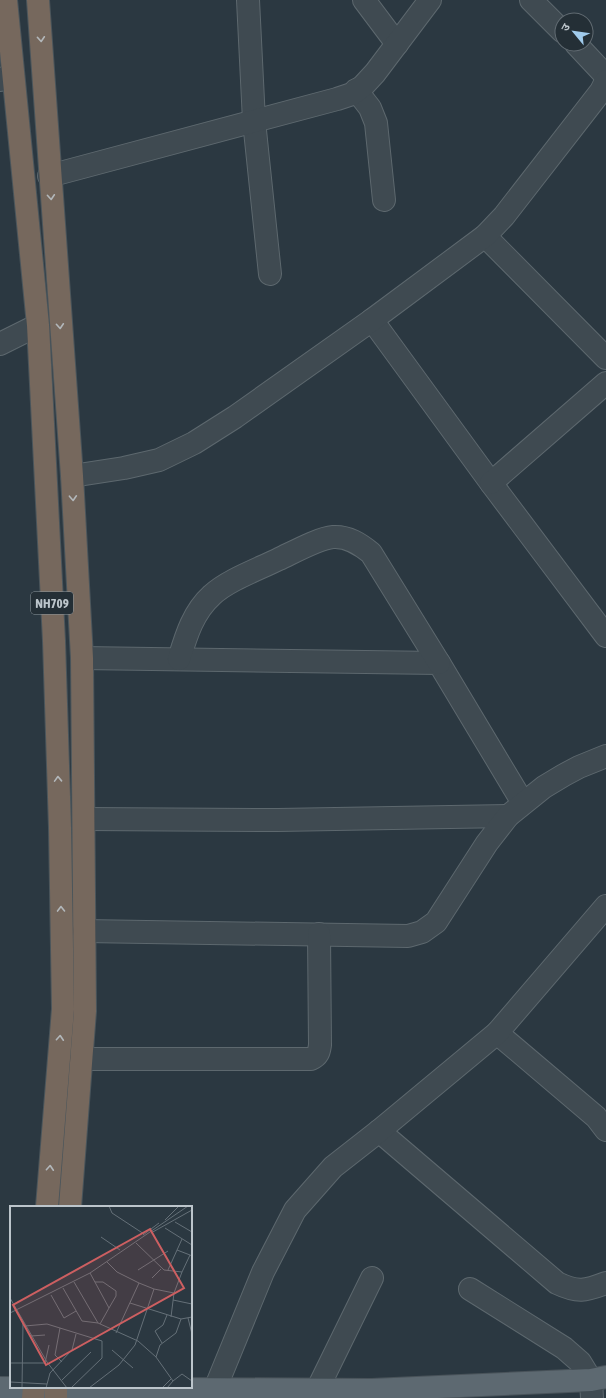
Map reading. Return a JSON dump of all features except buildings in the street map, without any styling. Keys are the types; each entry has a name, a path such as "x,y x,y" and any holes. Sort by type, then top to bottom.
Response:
{"highway":[{"name":"NH709","path":"6,0 7,77 38,325 54,656 60,840 62,1009 48,1206"},
{"name":"NH709","path":"39,4 49,176 72,476 82,658 85,1011 70,1206"}],"main road":[{"path":"0,1388 34,1391 178,1393 215,1389 317,1390 596,1385"}],"street":[{"path":"248,0 254,121 270,274"},
{"path":"364,0 397,44"},
{"path":"49,176 352,94 363,86 375,73 430,0"},
{"path":"531,0 554,23"},
{"path":"72,476 124,468 159,460 194,443 234,417 372,320 485,236 504,216 605,85 582,52"},
{"path":"356,90 370,108 376,123 384,200"},
{"path":"485,236 606,358"},
{"path":"372,320 491,483 606,636"},
{"path":"0,344 38,325"},
{"path":"491,483 606,383"},
{"path":"179,659 187,631 200,608 212,594 234,580 308,545 332,537 347,538 361,544 371,553 439,663 516,809"},
{"path":"82,658 439,663"},
{"path":"84,931 408,936 422,932 436,922 487,843 516,809 564,775 606,756"},
{"path":"84,819 278,820 516,809"},
{"path":"215,1389 263,1272 295,1210 333,1167 497,1034 606,906"},
{"path":"81,1059 311,1059 316,1057 320,1044 319,934"},
{"path":"497,1034 596,1117 606,1130"},
{"path":"379,1131 557,1283 571,1289 589,1290 606,1282"},
{"path":"317,1390 372,1278"},
{"path":"470,1289 564,1348 580,1362 596,1385"}]}
